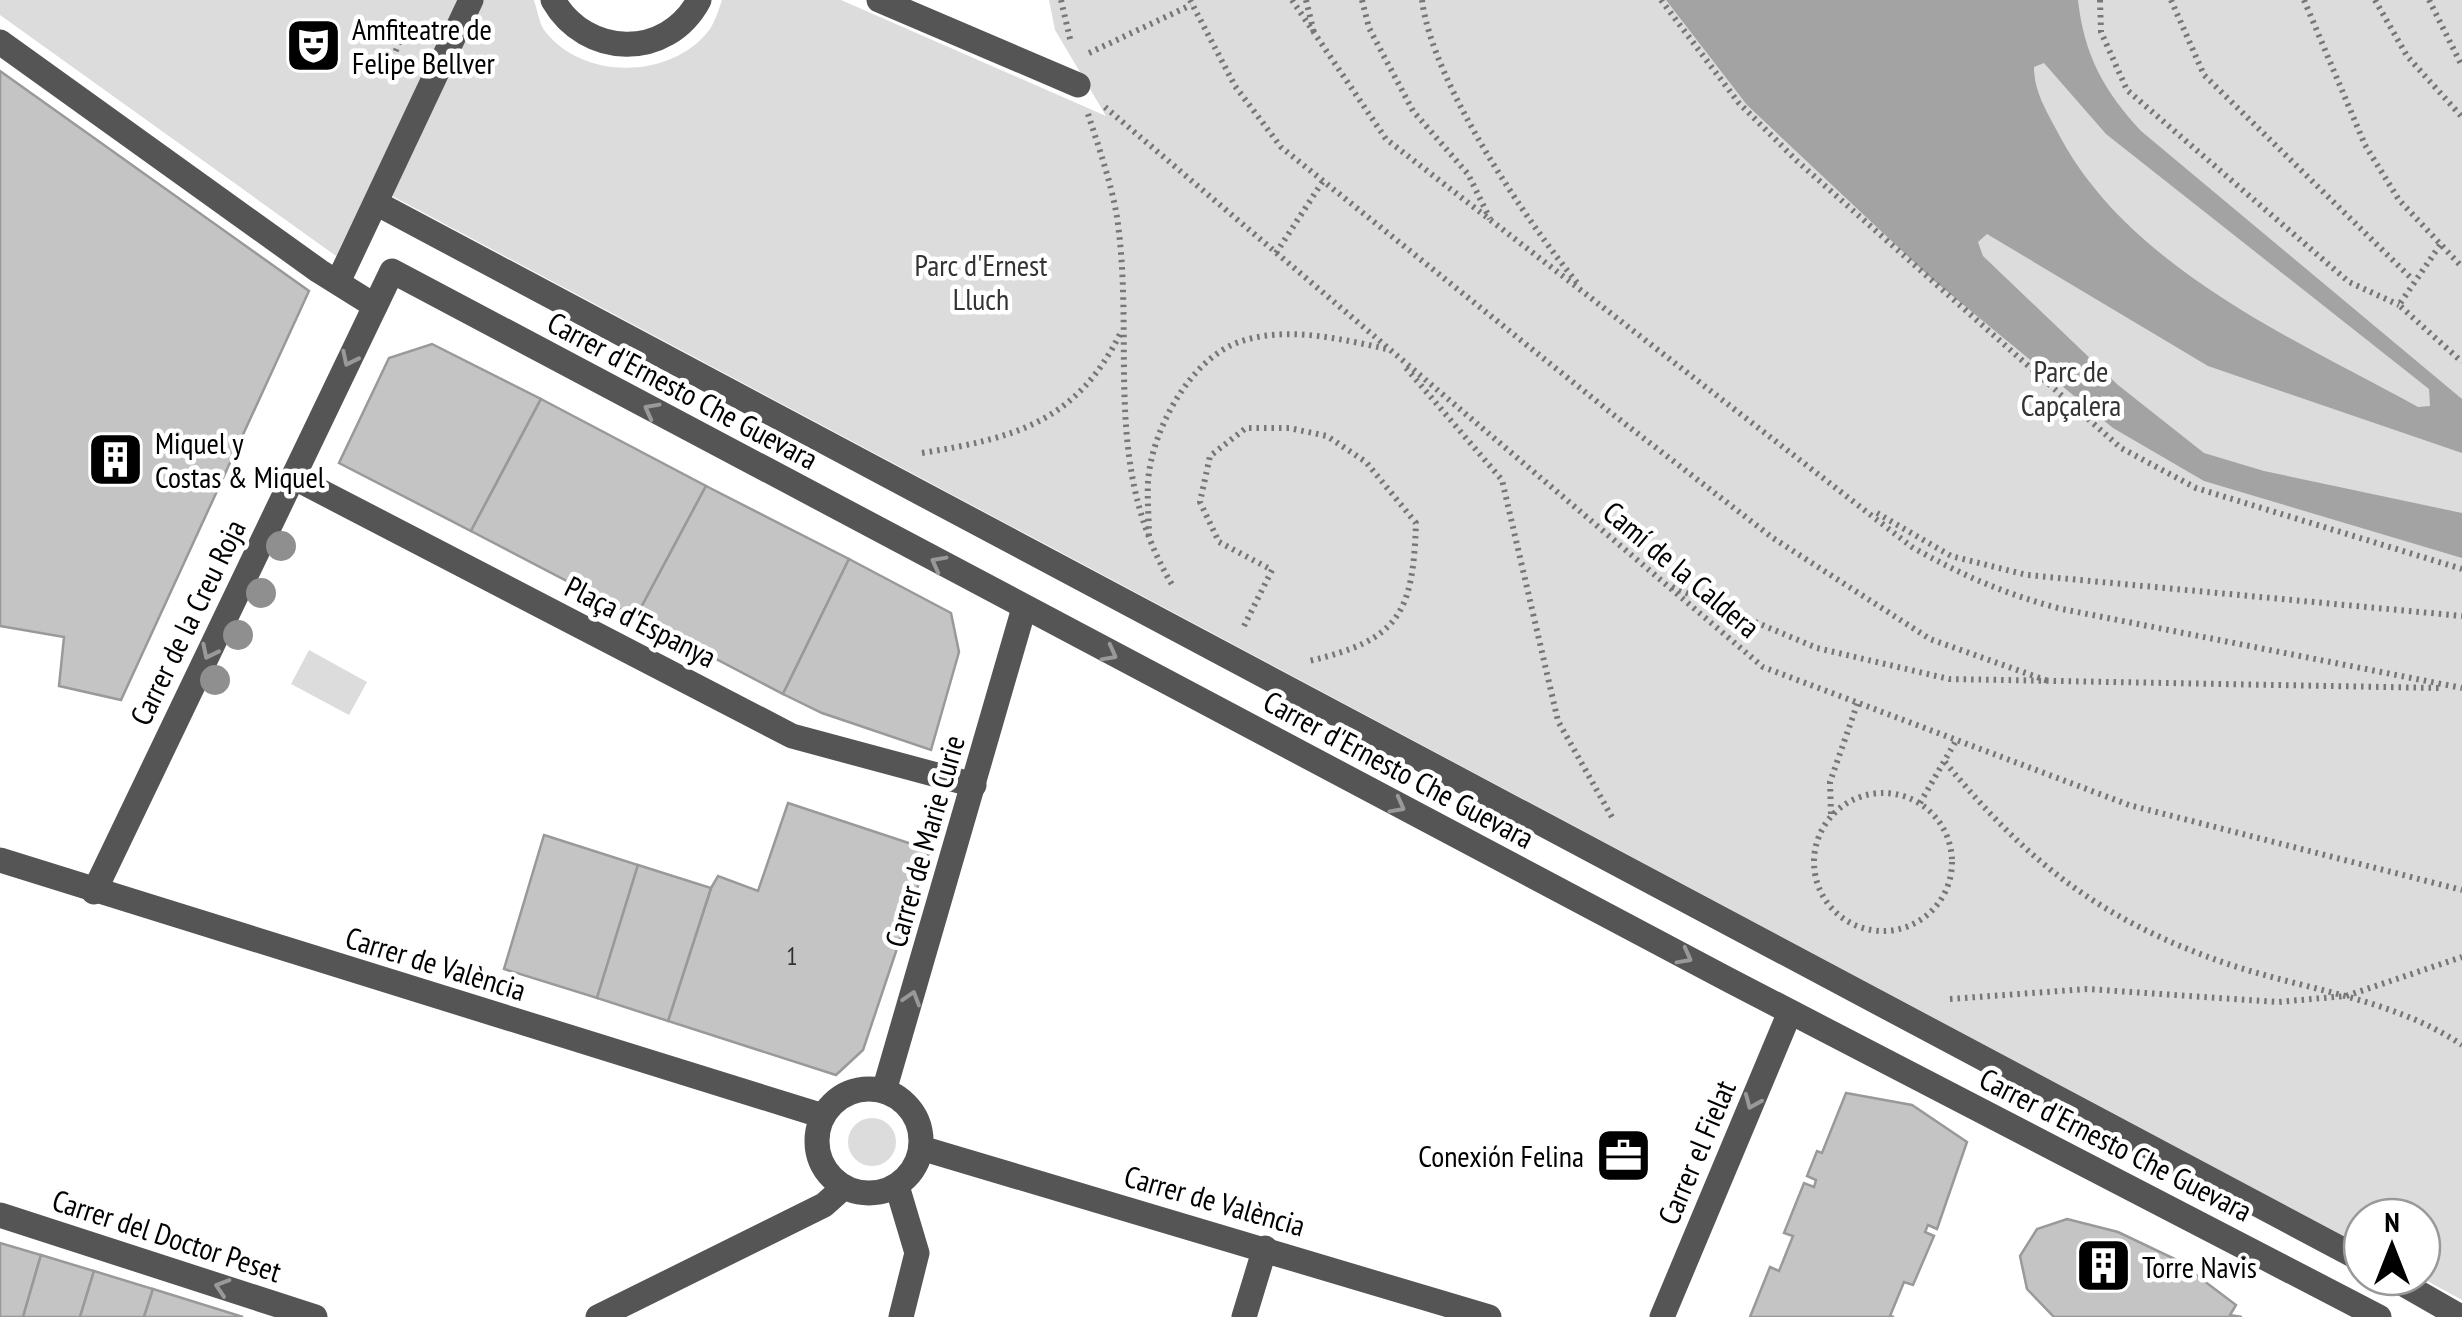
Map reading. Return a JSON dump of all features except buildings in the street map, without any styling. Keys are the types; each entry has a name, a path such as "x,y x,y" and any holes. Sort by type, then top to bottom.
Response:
{"street":[{"path":"338,282 471,0"},
{"path":"553,0 571,25 610,44 638,44 666,36 699,0"},
{"path":"879,0 1076,72"},
{"path":"0,42 375,306"},
{"name":"Carrer d'Ernesto Che Guevara","path":"376,203 2342,1249"},
{"name":"Carrer d'Ernesto Che Guevara","path":"392,271 1790,1012 2379,1317"},
{"name":"Carrer de la Creu Roja","path":"94,892 392,271"},
{"name":"Plaça d'Espanya","path":"293,477 792,736 974,785"},
{"name":"Carrer de Marie Curie","path":"884,1091 1024,608"},
{"path":"0,842 30,870"},
{"name":"Carrer de València","path":"0,860 823,1116"},
{"name":"Carrer el Fielat","path":"1662,1317 1790,1012"},
{"path":"856,1090 884,1091 913,1113 922,1148 909,1176 897,1186 860,1194 843,1188 827,1174 818,1156 816,1135 831,1104 856,1090"},
{"name":"Carrer de València","path":"922,1148 1265,1248 1450,1311 1490,1317"},
{"path":"897,1186 918,1254 901,1317"},
{"path":"598,1317 824,1205 843,1188"},
{"name":"Carrer del Doctor Peset","path":"0,1214 314,1317"},
{"path":"1244,1317 1265,1248"},
{"path":"2426,1297 2461,1317"}],"path":[{"path":"1061,0 1076,72 1117,217 1127,447 1149,548 1176,592"},
{"path":"1292,0 1386,140 1912,547 1959,574 2008,595 2323,664 2461,688"},
{"path":"1306,0 1315,39"},
{"path":"1362,0 1369,28 1413,111 1468,174 1490,220"},
{"path":"1422,0 1444,72 1534,230 1588,295"},
{"path":"1661,0 1738,102 1797,161 1882,241 2121,448 2196,488 2462,569"},
{"path":"2100,0 2100,32 2127,90 2348,282 2398,304 2462,362"},
{"path":"2171,0 2204,75 2413,280"},
{"path":"2304,0 2365,144 2398,200 2462,267"},
{"path":"2375,0 2406,56 2462,118"},
{"path":"2429,0 2462,66"},
{"path":"1076,72 1190,2 1246,101 1281,147 1773,538 1930,639 2051,682"},
{"path":"390,64 399,43"},
{"name":"Camí de la Caldera","path":"1076,72 1276,253 1763,667 2129,804 2462,890"},
{"path":"1276,253 1323,181"},
{"path":"2398,304 2440,245"},
{"path":"864,462 990,442 1035,422 1074,402 1104,367 1122,330"},
{"path":"1149,548 1148,480 1156,444 1177,400 1206,364 1241,341 1318,334 1390,350 1502,480 1558,721 1617,827"},
{"path":"1228,656 1272,570 1219,542 1200,502 1210,456 1246,428 1290,428 1327,436 1366,462 1416,523 1414,572 1394,624 1354,650 1292,661"},
{"path":"1834,484 1951,556 2026,575 2462,616"},
{"path":"1666,584 1817,648 1949,679 2461,688"},
{"path":"1831,814 1830,782 1858,702"},
{"path":"1920,803 1957,740"},
{"path":"1945,762 1986,811 2040,864 2112,916 2226,963 2346,996 2438,1029 2462,1045"},
{"path":"1874,792 1898,794 1920,803 1937,817 1948,836 1951,879 1942,899 1928,915 1888,931 1866,930 1844,920 1826,904 1815,882 1815,846 1831,814 1850,800 1874,792"},
{"path":"1882,1004 2087,989 2278,1002 2346,996 2462,958"}],"green space":[{"path":"0,0 459,0 336,256 0,15"},
{"path":"483,0 534,0 544,30 560,47 603,66 627,68 673,58 694,46 710,29 722,0 841,0 1106,116 1055,30 1049,0 2462,0 2462,1300 2442,1289 2442,1197 2342,1197 2342,1235 392,196"},
{"path":"309,650 367,682 349,715 291,684"},
{"path":"872,1118 889,1125 896,1142 889,1159 872,1166 855,1159 848,1142 855,1125"}],"shaded area":[{"path":"1666,0 2078,0 2091,55 2106,86 2128,116 2141,131 2462,399 2462,453 2208,366 1987,234 1978,242 1983,256 2118,385 2204,453 2264,471 2462,513 2462,558 2204,481 2113,428 1932,279 1747,105","holes":["2044,63 2106,134 2429,389 2430,406 2418,407 2266,325 2168,259 2125,221 2087,179 2045,108 2034,67"]}],"place":[{"name":"Amfiteatre de Felipe Bellver","path":"313,45"},
{"name":"Miquel y Costas & Miquel","path":"116,459"},
{"name":"Conexión Felina","path":"1623,1155"},
{"name":"Torre Navis","path":"2103,1266"}],"park label":[{"name":"Parc d'Ernest Lluch","path":"981,281"},
{"name":"Parc de Capçalera","path":"2071,387"}]}
